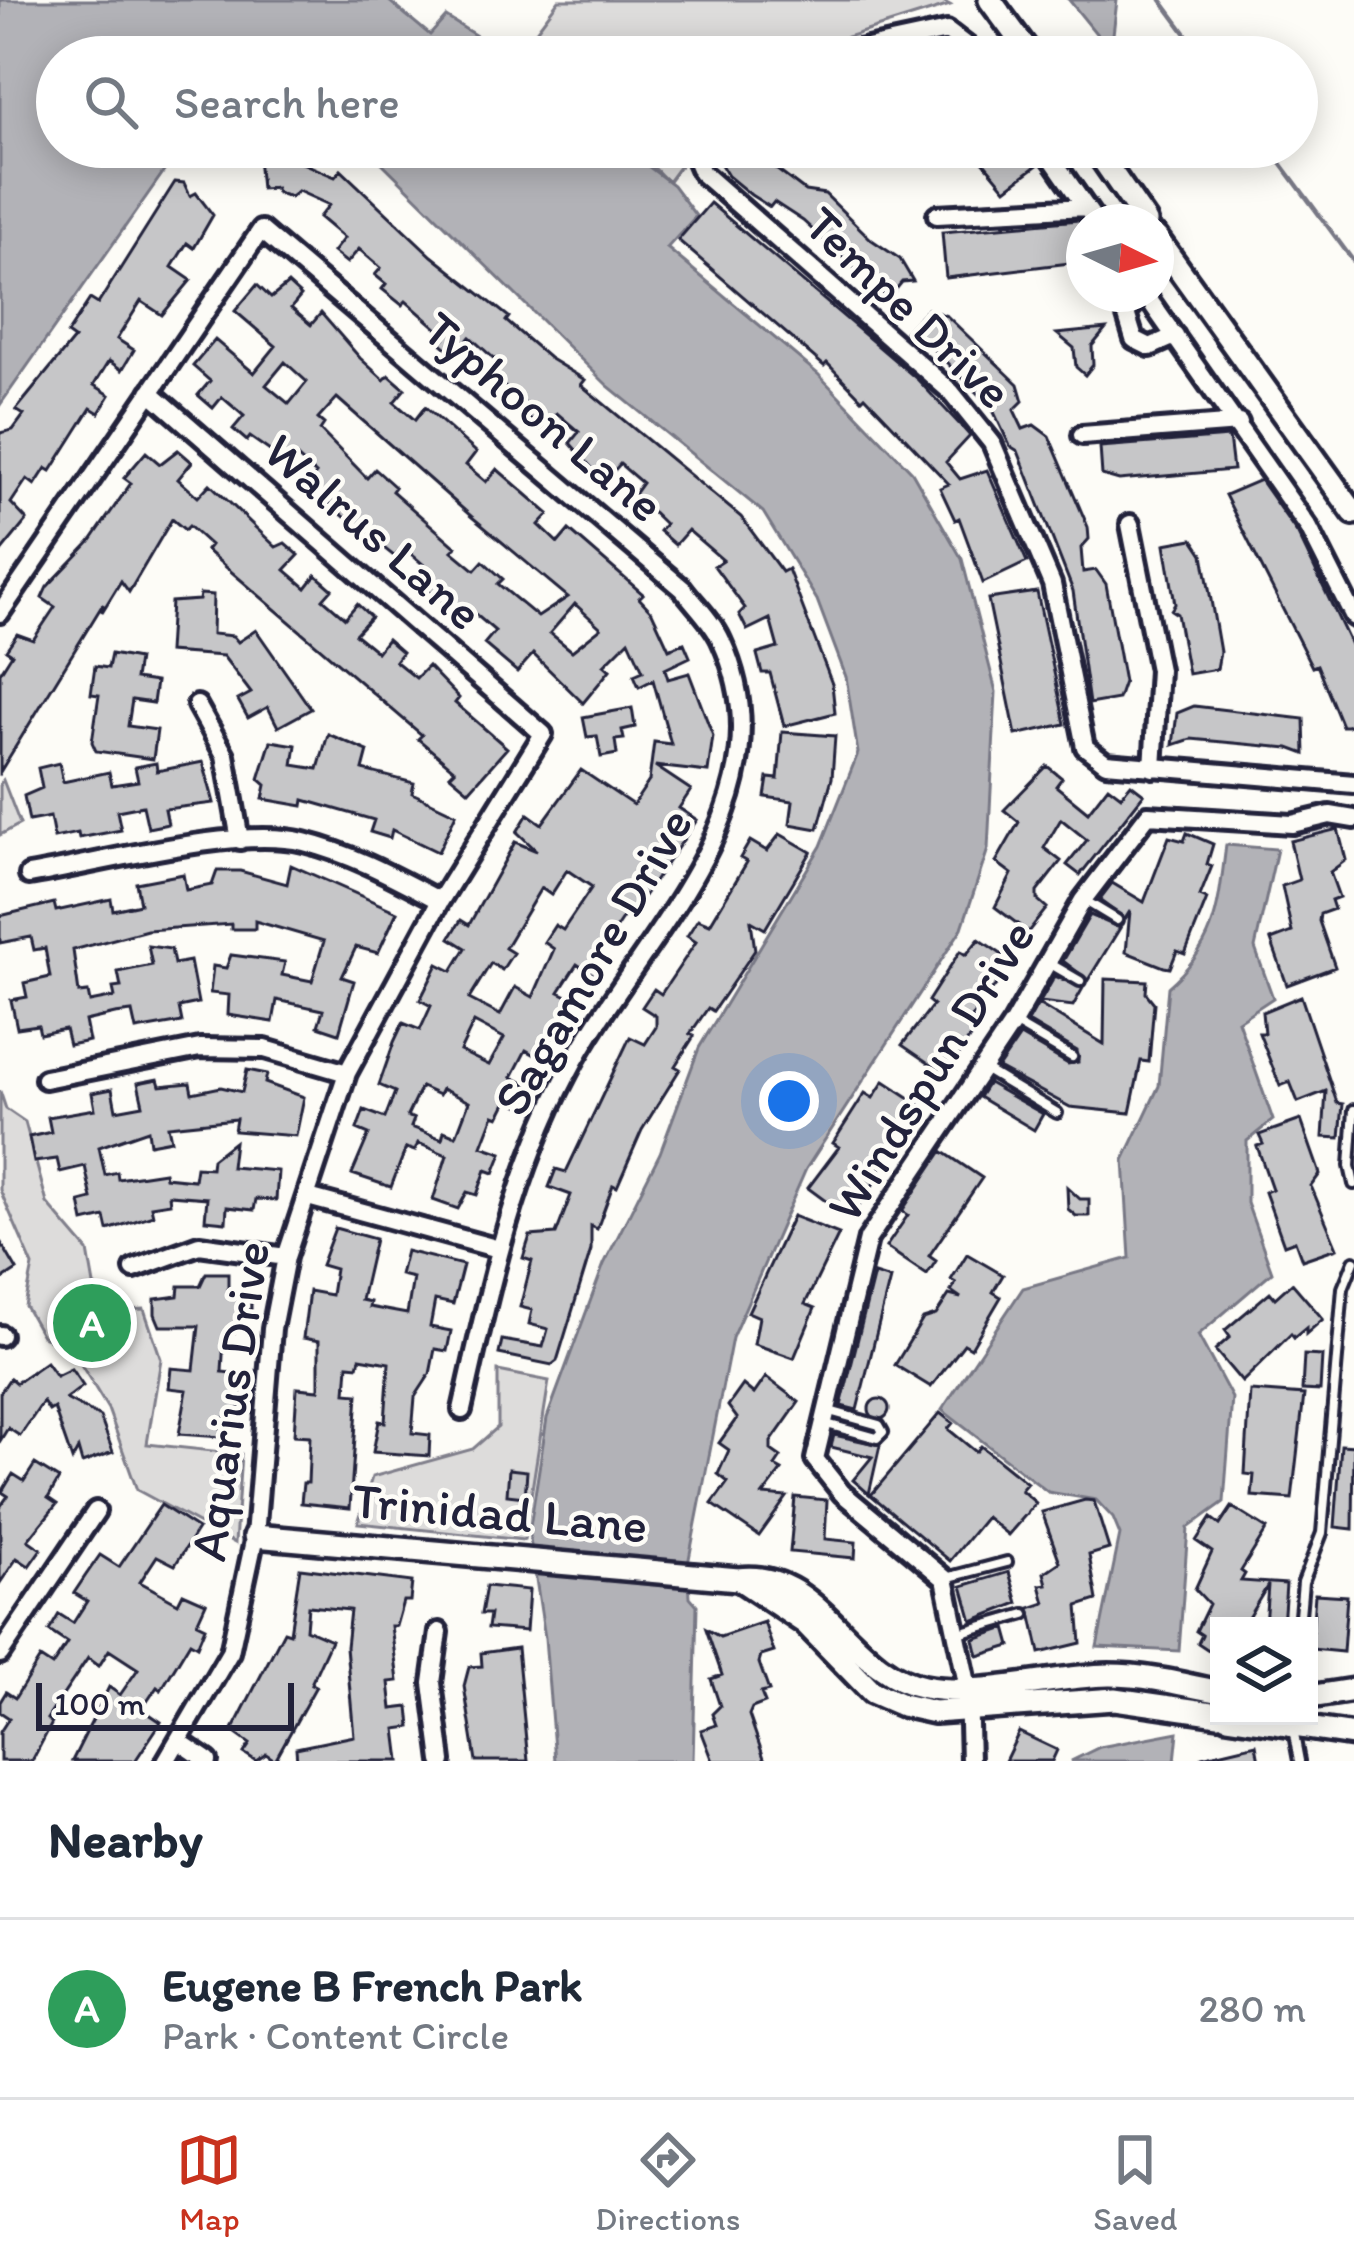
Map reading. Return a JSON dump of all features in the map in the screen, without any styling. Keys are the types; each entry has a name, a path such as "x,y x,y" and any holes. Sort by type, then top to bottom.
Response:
{"street":[{"path":"990,0 1017,36"},
{"name":"Tempe Drive","path":"701,168 951,392 992,443 1052,584 1085,747 1106,763 1153,768"},
{"path":"1059,168 1084,204"},
{"path":"1108,168 1133,204"},
{"path":"937,215 1066,215"},
{"name":"Typhoon Lane","path":"150,392 261,230 683,590 720,637 739,690"},
{"path":"1174,262 1354,513"},
{"path":"1127,312 1133,339 1150,347 1174,336"},
{"path":"1157,312 1239,423 1347,584 1354,617"},
{"path":"0,613 150,392"},
{"name":"Walrus Lane","path":"150,392 543,734"},
{"path":"1082,435 1239,423"},
{"path":"1130,524 1159,670 1153,768 1354,784"},
{"name":"Sagamore Drive","path":"462,1410 499,1249 530,1154 568,1070 718,836 741,766 739,690"},
{"path":"197,705 225,755 240,840"},
{"name":"Aquarius Drive","path":"166,1761 230,1652 255,1536 272,1329 286,1258 347,1072 440,901 543,734"},
{"name":"Windspun Drive","path":"945,1579 820,1471 815,1445 868,1239 1012,1023 1083,900 1148,815 1292,824 1330,815 1354,819"},
{"path":"28,875 240,840 300,841 370,864 440,901"},
{"path":"45,1079 200,1048 266,1049 347,1072"},
{"path":"308,1197 499,1249"},
{"path":"134,1269 199,1246 286,1258"},
{"path":"0,1654 95,1511"},
{"name":"Trinidad Lane","path":"255,1536 738,1579 805,1623 872,1692 934,1712 970,1699 1108,1675 1148,1677 1210,1690"},
{"path":"945,1579 970,1699 970,1761"},
{"path":"439,1632 432,1683 442,1761"},
{"path":"1318,1696 1354,1690"},
{"name":"Trinidad Lane","path":"970,1699 1114,1699 1210,1713"},
{"path":"1307,1725 1354,1735"},
{"path":"180,1742 208,1761"}],"lane":[{"path":"1083,900 1117,920"},
{"path":"1047,962 1080,981"},
{"path":"1012,1023 1072,1058"},
{"path":"983,1068 1057,1113"},
{"path":"1354,1110 1350,1166 1354,1184"},
{"path":"1300,1617 1303,1582 1322,1533 1342,1288 1354,1261"},
{"path":"823,1416 880,1425 883,1432 877,1438 823,1416"},
{"path":"945,1579 1007,1562"},
{"path":"958,1634 1025,1614"},
{"path":"1293,1725 1299,1761"}],"shaded area":[{"path":"0,0 388,0 430,35 446,17 476,36 36,36 36,168 166,168 0,405"},
{"path":"559,0 941,0 950,5 850,36 532,36"},
{"path":"1069,0 1117,0 1113,36 1098,36"},
{"path":"387,168 651,168 673,185 696,216 667,248 818,374 912,472 962,559 996,692 988,849 962,928 806,1169 732,1338 688,1564 690,1597 697,1605 693,1761 555,1761 545,1638 529,1533 547,1418 604,1264 660,1153 699,1048 821,846 858,753 846,677 817,600 763,512 608,386"},
{"path":"654,168 678,168 668,182"},
{"path":"3,780 20,824 0,835 0,784"},
{"path":"1226,845 1277,849 1255,948 1273,998 1238,1021 1273,1120 1247,1141 1247,1203 1272,1272 1198,1335 1232,1398 1224,1502 1188,1528 1179,1651 1097,1647 1120,1535 1113,1518 1096,1500 1048,1492 942,1410 1023,1288 1130,1258 1124,1160 1159,1086 1168,987 1206,940 1217,906"},
{"path":"0,1091 6,1109 25,1122 47,1203 88,1251 94,1285 122,1310 144,1309 161,1359 147,1444 241,1454 235,1543 137,1490 108,1409 74,1353 42,1336 25,1306 33,1266 0,1190"},
{"path":"498,1371 549,1381 524,1540 358,1523 372,1477 473,1449 498,1427"},
{"path":"1178,1732 1175,1761 1071,1761 1100,1747"}],"building":[{"path":"259,168 314,168 335,177 341,170 432,256 509,317 506,321 549,358 585,380 581,385 741,517 782,572 788,569 832,684 835,713 784,726 770,673 762,673 757,654 778,648 770,619 747,630 739,614 745,608 714,566 723,560 688,530 675,545 659,531 665,524 634,494 642,483 620,464 604,482 570,443 579,432 557,413 542,430 526,416 531,409 493,377 502,366 470,337 455,355 440,342 446,336 406,301 402,305 382,289 386,284 375,275 381,268 359,249 347,263 333,252 344,238 319,217 329,205 298,191 291,197 277,193 276,188 261,189"},
{"path":"723,168 775,168 805,191 825,194 872,240 900,259 913,281 902,282 888,299 803,221 774,202 770,207"},
{"path":"988,168 1033,168 1006,189"},
{"path":"175,182 184,183 190,196 196,193 213,215 194,248 187,243 172,267 191,280 162,315 141,301 117,339 134,350 122,370 109,361 94,385 110,395 99,413 91,408 51,471 46,468 35,485 27,479 11,503 27,520 0,553 0,433 13,430 24,415 16,410 74,339 67,334 90,299 98,304"},
{"path":"710,203 917,379 970,436 946,462 960,479 987,470 1027,562 983,583 959,518 955,520 940,488 949,484 865,396 862,399 827,363 824,366 678,240"},
{"path":"1066,221 1066,263 946,278 942,232"},
{"path":"288,284 301,296 291,308 311,325 321,313 384,380 389,375 405,389 394,402 415,420 425,407 476,452 466,465 486,482 497,469 549,514 539,525 558,543 569,530 643,594 639,598 652,612 669,649 684,643 690,657 665,669 668,679 689,673 713,736 708,772 655,766 691,790 679,808 697,820 599,954 606,959 595,976 577,964 559,992 575,1000 556,1043 546,1061 526,1050 512,1077 532,1087 522,1107 508,1099 499,1117 494,1115 482,1146 502,1153 494,1173 486,1170 477,1195 467,1192 458,1209 433,1200 447,1155 418,1143 415,1151 406,1148 391,1187 352,1174 369,1134 357,1129 364,1110 385,1118 395,1092 379,1085 394,1042 403,1023 420,1030 431,1006 420,1000 438,964 452,971 466,948 450,938 461,920 469,925 515,842 537,851 517,832 528,814 542,824 581,770 633,805 649,781 654,742 671,744 653,680 639,687 634,675 643,671 629,640 604,665 610,670 583,703 533,654 517,672 484,644 495,631 474,613 469,618 448,608 414,579 425,566 403,547 395,557 306,486 316,474 297,457 290,465 250,437 247,441 233,429 244,416 222,397 213,408 198,395 210,381 193,366 215,340 254,373 276,346 235,311 257,285 271,298","holes":["285,362 307,382 289,404 266,385","337,398 568,597 538,617 498,584 503,579 483,561 475,570 452,551 456,547 392,491 395,487 375,469 367,478 320,430 324,424 318,419","575,604 601,628 572,651 550,633","567,870 592,887 563,930 555,925 544,942 554,949 533,997 515,987 500,1015 469,999 491,963 502,970 513,953 505,948 541,888 551,895","474,1022 504,1038 489,1065 460,1051","421,1087 439,1095 442,1089 469,1102 456,1136 444,1131 442,1139 411,1127 414,1119 407,1116"]},
{"path":"927,309 947,316 1018,384 1023,401 1014,410 1023,429 1034,425 1049,436 1088,527 1089,539 1081,548 1083,572 1096,570 1106,584 1124,682 1118,699 1089,704 1073,591 1018,451 1010,446 992,408 923,339 906,331"},
{"path":"1106,329 1092,346 1093,365 1085,375 1076,367 1074,348 1057,334"},
{"path":"1229,437 1233,470 1119,480 1102,475 1100,447"},
{"path":"178,450 192,462 178,479 198,497 210,484 276,547 285,543 299,555 285,570 306,588 316,575 332,589 323,599 345,618 357,604 371,617 355,634 377,652 387,639 402,652 395,661 416,678 428,666 459,698 455,703 507,748 469,791 450,775 455,770 418,739 422,735 206,550 210,545 189,526 185,530 172,519 129,592 121,581 102,612 103,604 0,772 0,673 12,654 6,650 17,634 33,640 55,607 42,598 47,587 90,542 131,483 124,478 146,452 160,464"},
{"path":"1260,480 1298,534 1354,651 1354,723 1347,726 1342,726 1317,665 1312,667 1225,495"},
{"path":"1193,539 1203,554 1220,652 1217,669 1188,674 1177,614 1171,610 1175,604 1165,544"},
{"path":"1037,592 1065,724 1016,735 988,599"},
{"path":"200,594 213,595 212,634 233,636 238,642 256,630 311,709 278,727 268,707 248,718 238,700 251,693 223,656 168,652 171,602 199,600"},
{"path":"111,654 138,659 135,679 156,682 153,703 132,700 128,726 157,730 153,759 96,751 92,742 99,695 91,694 95,666 108,668"},
{"path":"1194,706 1304,719 1305,754 1289,748 1191,739 1173,745 1177,713"},
{"path":"632,708 635,727 622,730 624,739 615,740 617,754 601,757 597,736 587,737 583,717"},
{"path":"782,732 835,736 832,778 818,829 790,824 793,801 765,797 768,778 778,779"},
{"path":"328,734 368,751 363,770 414,783 412,793 456,814 438,852 392,830 390,838 370,832 374,820 304,800 303,806 263,799 266,785 259,779 271,741 296,745 293,765 318,769"},
{"path":"203,762 214,803 165,809 168,824 148,828 143,806 117,811 121,830 79,838 78,833 54,838 50,817 29,821 24,796 42,788 38,768 59,763 63,782 109,772 112,785 138,781 135,767 156,763 157,771"},
{"path":"1047,766 1062,778 1056,786 1088,812 1108,786 1121,796 1131,784 1144,794 1080,875 1067,865 1087,840 1061,819 1044,848 1061,861 1037,892 1037,899 1047,908 1028,932 995,907 1012,874 996,862 1019,822 1004,810"},
{"path":"1338,829 1346,860 1330,872 1339,897 1331,900 1334,909 1320,914 1319,921 1335,967 1287,985 1271,940 1292,932 1282,886 1299,880 1290,841"},
{"path":"1187,833 1213,844 1207,864 1212,866 1200,896 1207,899 1185,954 1177,951 1170,968 1126,952 1130,911 1125,919 1099,900 1112,883 1144,902 1169,837 1184,841"},
{"path":"780,834 811,852 765,929 751,921 755,950 713,1011 708,1008 690,1034 694,1036 675,1066 680,1069 642,1130 617,1187 613,1185 597,1229 591,1226 591,1250 557,1361 552,1365 499,1354 502,1340 543,1347 548,1329 529,1324 532,1310 520,1307 532,1261 523,1258 530,1236 556,1234 571,1195 549,1187 556,1169 566,1172 630,1037 645,1044 656,1027 656,1016 642,1007 654,989 661,994 696,942 687,936 698,919 710,924 747,862 740,858 750,841 767,851"},
{"path":"291,865 397,912 378,953 356,947 342,977 354,981 339,1033 318,1026 323,1010 277,1000 273,1022 228,1015 229,995 210,993 213,966 226,968 231,955 285,962 282,975 312,981 324,941 255,921 255,929 231,929 231,924 147,930 73,950 79,993 88,992 90,1002 115,997 113,988 121,987 118,972 152,965 148,946 171,949 174,964 190,961 198,1003 179,1007 182,1022 136,1030 132,1012 115,1014 85,1021 89,1041 69,1045 65,1029 40,1034 38,1025 17,1028 11,1000 27,997 24,983 50,977 45,948 34,950 31,937 0,943 0,916 54,903 56,911 111,899 113,910 140,904 136,883 183,874 186,890 212,885 217,871 240,871 287,884"},
{"path":"1090,915 1120,928 1088,980 1063,961"},
{"path":"979,939 1013,962 972,1017 975,1030 946,1075 902,1045 933,1005 928,1001 960,951 966,955"},
{"path":"1055,976 1083,988 1073,1006 1040,1002"},
{"path":"1105,979 1147,981 1146,993 1154,1003 1149,1062 1141,1061 1130,1113 1070,1107 998,1068 1020,1036 1068,1064 1078,1062 1077,1051 1028,1022 1038,1004 1104,1044"},
{"path":"1301,996 1337,1103 1343,1104 1340,1138 1323,1137 1326,1091 1298,1102 1290,1082 1280,1086 1259,1033 1264,1033 1262,1012"},
{"path":"247,1070 267,1074 265,1083 304,1097 296,1136 234,1131 236,1119 168,1126 171,1140 150,1144 148,1130 99,1147 105,1175 117,1172 118,1179 164,1172 165,1177 194,1180 196,1167 211,1168 212,1159 234,1142 231,1167 278,1171 276,1200 256,1199 254,1210 227,1207 226,1222 205,1220 207,1198 169,1195 170,1203 151,1206 153,1215 108,1230 105,1217 84,1222 80,1202 92,1199 85,1166 60,1172 57,1159 34,1162 29,1137 51,1132 48,1117 95,1109 92,1093 112,1089 116,1110 143,1105 138,1083 158,1079 160,1086 190,1083 192,1093 221,1087 242,1092"},
{"path":"884,1081 919,1104 878,1159 881,1172 852,1217 846,1216 808,1188 839,1147 833,1143 865,1093 873,1098"},
{"path":"988,1083 1043,1114 1034,1130 979,1097"},
{"path":"1301,1120 1320,1174 1311,1186 1337,1248 1302,1260 1295,1241 1284,1245 1265,1192 1272,1189 1257,1146 1263,1144 1259,1135"},
{"path":"942,1151 982,1178 929,1256 936,1261 927,1275 886,1247 908,1215 902,1211"},
{"path":"1067,1187 1080,1199 1089,1199 1089,1216 1076,1216 1068,1209"},
{"path":"793,1216 839,1234 805,1304 815,1308 794,1358 754,1344 759,1317 748,1312"},
{"path":"335,1228 375,1239 361,1300 370,1302 369,1307 407,1314 413,1278 400,1275 406,1251 463,1265 453,1304 435,1300 430,1327 451,1331 447,1351 435,1349 430,1374 415,1397 412,1433 430,1435 429,1456 373,1452 379,1421 385,1422 389,1363 360,1358 358,1366 348,1365 346,1393 358,1394 350,1508 301,1503 303,1483 308,1483 310,1436 294,1435 297,1388 319,1390 319,1341 303,1338 309,1291 331,1295 335,1269 321,1265"},
{"path":"0,1241 17,1270 0,1281"},
{"path":"967,1254 1003,1275 993,1292 1001,1297 971,1348 964,1344 931,1387 895,1365 923,1319 936,1315 949,1295 961,1298 951,1291 956,1283 951,1280"},
{"path":"206,1273 228,1273 228,1292 251,1296 251,1310 239,1310 235,1332 224,1338 222,1372 242,1374 239,1420 222,1418 221,1437 179,1434 187,1390 169,1388 171,1368 194,1370 199,1326 160,1326 155,1314 155,1299 178,1296 179,1286 200,1286"},
{"path":"874,1274 890,1279 857,1410 841,1406"},
{"path":"1292,1283 1323,1319 1306,1334 1306,1328 1294,1338 1291,1334 1242,1382 1215,1350 1230,1337 1225,1330 1270,1292 1275,1298"},
{"path":"1304,1355 1322,1356 1320,1391 1302,1390"},
{"path":"46,1362 56,1376 71,1369 83,1386 66,1399 100,1417 113,1452 82,1463 78,1449 72,1460 54,1408 49,1411 43,1402 20,1436 8,1428 0,1441 0,1393 10,1378 16,1383"},
{"path":"766,1377 799,1402 771,1442 771,1450 781,1457 775,1466 782,1470 763,1495 787,1497 759,1536 712,1504 728,1482 718,1474 729,1450 719,1443 737,1418 728,1406 743,1385 754,1394"},
{"path":"1250,1391 1304,1395 1292,1499 1252,1496 1254,1475 1245,1474"},
{"path":"879,1399 889,1409 879,1419 869,1409"},
{"path":"940,1413 953,1423 948,1429 976,1452 981,1446 1027,1483 1021,1490 1036,1503 1008,1535 986,1517 950,1561 871,1495"},
{"path":"834,1435 880,1445 869,1494 853,1480 872,1457 831,1447"},
{"path":"1341,1445 1354,1446 1353,1529 1335,1527"},
{"path":"35,1464 59,1479 48,1498 57,1504 28,1540 41,1549 29,1566 17,1558 0,1583 0,1507 8,1496 2,1492 13,1474 24,1481"},
{"path":"509,1469 527,1471 525,1497 507,1495"},
{"path":"795,1497 827,1500 825,1539 856,1542 855,1558 790,1552"},
{"path":"1094,1501 1109,1549 1089,1555 1097,1600 1078,1606 1081,1643 1040,1653 1030,1608 1045,1603 1040,1585 1047,1584 1044,1573 1060,1562 1042,1512"},
{"path":"161,1505 198,1529 175,1565 157,1556 140,1582 178,1603 183,1593 206,1603 197,1623 205,1627 197,1646 190,1642 161,1690 157,1687 142,1709 161,1722 135,1761 72,1761 109,1687 120,1695 138,1669 109,1650 99,1666 88,1658 47,1719 52,1723 32,1761 0,1761 0,1732 9,1718 0,1712 6,1692 15,1698 40,1658 52,1666 67,1643 49,1631 59,1614 73,1623 87,1601 74,1593 100,1555 119,1567"},
{"path":"1232,1507 1267,1529 1241,1571 1245,1574 1241,1581 1286,1584 1284,1617 1266,1617 1268,1585 1248,1617 1210,1617 1210,1651 1198,1643 1202,1635 1196,1631 1209,1604 1195,1589 1212,1552 1196,1541 1211,1518 1220,1525"},
{"path":"300,1568 412,1582 410,1601 403,1601 396,1626 391,1626 398,1681 389,1682 392,1709 409,1707 411,1727 396,1729 400,1761 297,1761 296,1748 354,1736 346,1647 350,1610 308,1606 306,1629 331,1640 311,1684 316,1686 275,1760 266,1754 256,1761 244,1753 250,1744 232,1731 284,1631 290,1633"},
{"path":"1009,1572 1018,1603 972,1621 962,1586"},
{"path":"486,1586 529,1590 526,1631 488,1628 490,1614 481,1614"},
{"path":"1315,1594 1347,1596 1343,1652 1318,1650 1318,1617 1313,1617"},
{"path":"764,1622 774,1652 761,1656 759,1663 769,1691 761,1693 765,1703 752,1708 749,1715 765,1761 713,1761 701,1730 716,1725 712,1714 720,1706 711,1679 722,1675 706,1629 720,1637"},
{"path":"1006,1628 1011,1646 978,1656 974,1639"},
{"path":"517,1648 528,1761 476,1761 464,1686 469,1667 482,1666 481,1653"},
{"path":"1019,1732 1057,1750 1052,1761 1005,1761"},
{"path":"1256,1744 1259,1761 1202,1761 1202,1757"}],"waterway":[{"path":"1161,0 1188,36"},
{"path":"1285,168 1354,262"}],"place":[{"name":"Eugene B French Park","path":"92,1323"}]}
